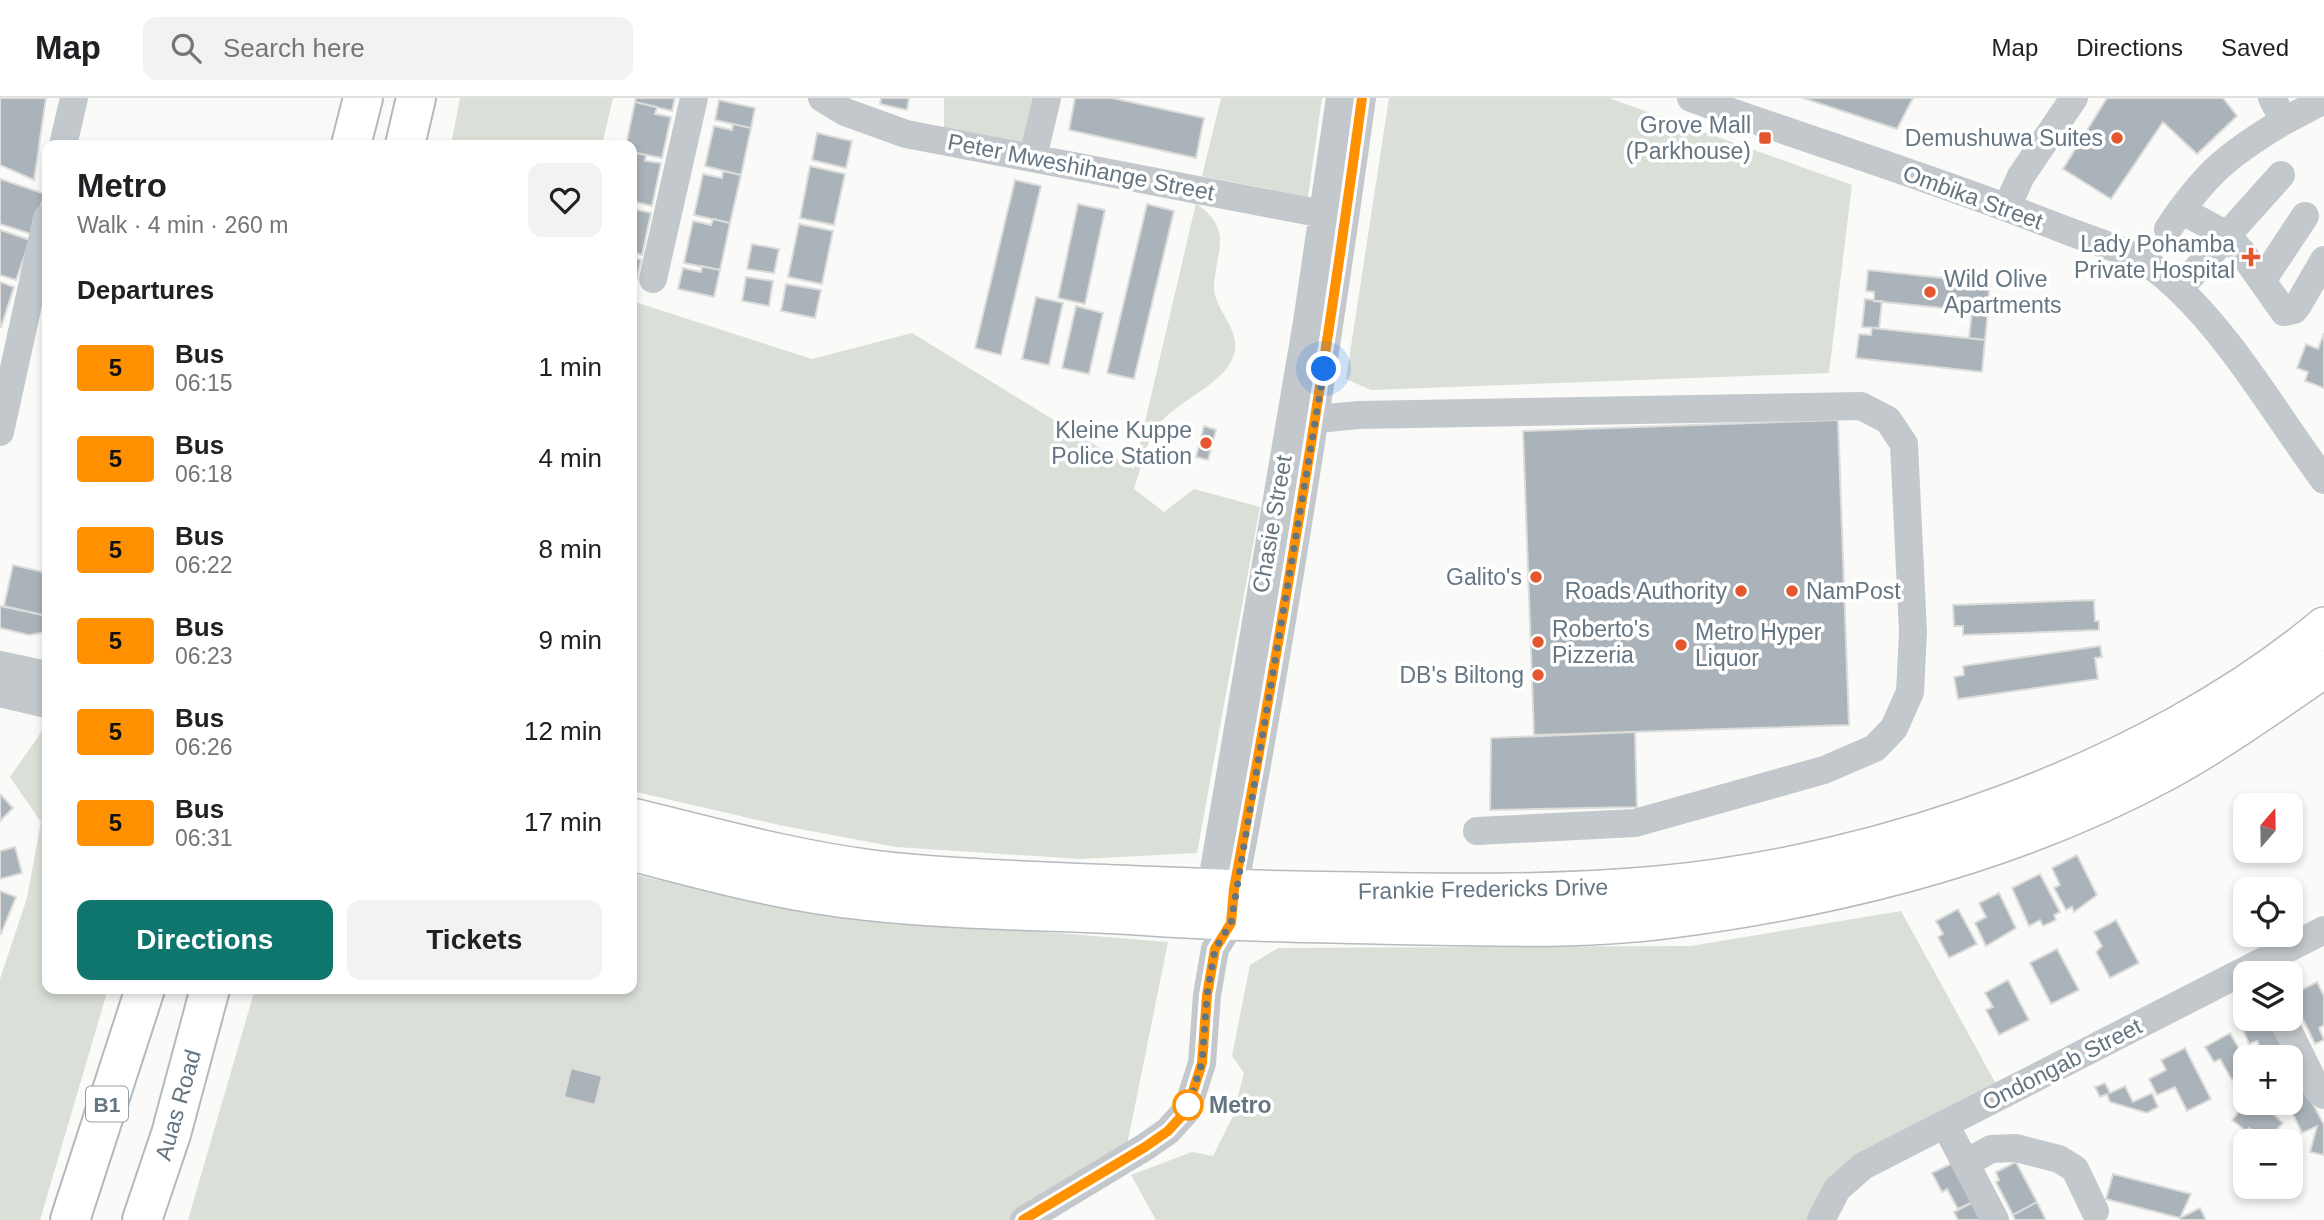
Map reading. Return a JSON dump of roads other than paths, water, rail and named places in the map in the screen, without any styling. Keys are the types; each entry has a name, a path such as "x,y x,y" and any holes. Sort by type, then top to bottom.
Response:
{"highway":[{"path":"352,140 363,98"},
{"path":"406,140 416,98"},
{"name":"B1","path":"70,1220 143,994"},
{"name":"Auas Road","path":"142,1220 171,1134 209,994"}],"main road":[{"name":"Frankie Fredericks Drive","path":"637,818 738,843 868,869 943,876 1219,914 1663,884 1864,848 1980,811 2071,776 2156,737 2250,682 2324,626"},
{"name":"Frankie Fredericks Drive","path":"637,853 713,873 863,901 1542,928 1662,920 1799,898 1897,877 2087,809 2168,770 2252,719 2324,669"}],"street":[{"path":"64,140 74,98"},
{"path":"653,279 694,98"},
{"name":"Peter Mweshihange Street","path":"822,98 845,112 906,134 1334,216"},
{"path":"1033,157 1046,98"},
{"name":"Chasie Street","path":"1219,914 1280,644 1317,419 1334,216 1340,98"},
{"name":"Chasie Street","path":"1024,1220 1168,1131 1187,1110 1202,1063 1207,995 1307,322 1362,98"},
{"name":"Ombika Street","path":"1690,98 2007,208 2132,257 2158,271 2179,289 2217,334 2324,480"},
{"path":"2007,208 2021,176 2074,98"},
{"path":"2324,100 2278,110 2195,189 2175,219 2225,234 2280,309 2289,312 2298,305 2324,260"},
{"path":"2179,289 2281,174"},
{"path":"2262,281 2305,216"},
{"path":"0,432 42,241"},
{"path":"1317,419 1359,415 1861,406 1888,420 1904,444 1913,632 1910,692 1894,728 1875,748 1824,769 1635,822 1477,831"},
{"path":"0,665 42,674"},
{"path":"0,693 42,703"},
{"name":"Ondongab Street","path":"2272,961 2324,930"},
{"name":"Ondongab Street","path":"1821,1220 1837,1189 1863,1166 2233,981"},
{"path":"2288,1031 2318,1091 2324,1095"},
{"path":"1945,1124 1995,1220"},
{"path":"1966,1163 1992,1149 2016,1147 2059,1159 2075,1169 2095,1211"}],"place":[{"name":"Grove Mall (Parkhouse)","path":"1765,138"},
{"name":"Demushuwa Suites","path":"2117,138"},
{"name":"Lady Pohamba Private Hospital","path":"2251,257"},
{"name":"Wild Olive Apartments","path":"1930,292"},
{"name":"Kleine Kuppe Police Station","path":"1206,443"},
{"name":"Galito's","path":"1536,577"},
{"name":"Roads Authority","path":"1741,591"},
{"name":"NamPost","path":"1792,591"},
{"name":"Roberto's Pizzeria","path":"1538,642"},
{"name":"Metro Hyper Liquor","path":"1681,645"},
{"name":"DB's Biltong","path":"1538,675"},
{"name":"Metro","path":"1188,1105"}]}
